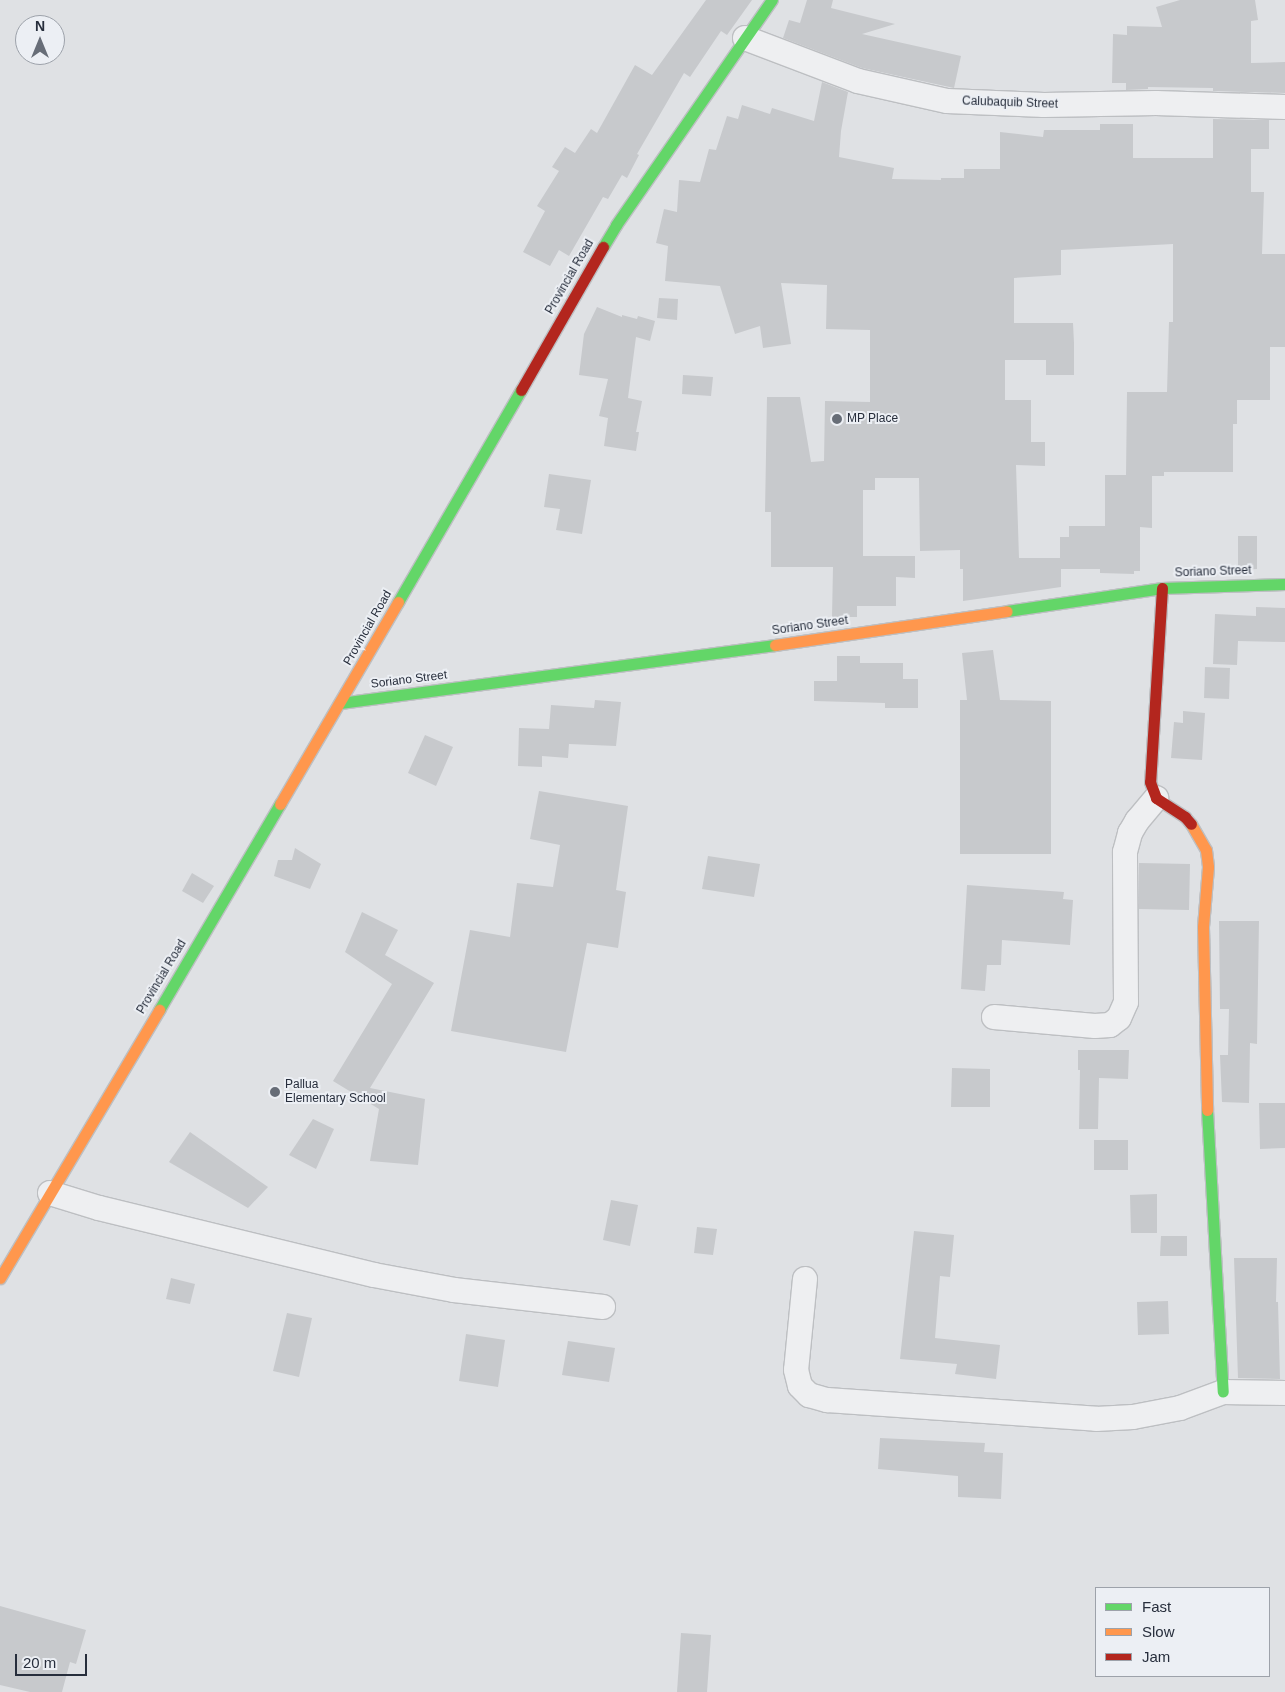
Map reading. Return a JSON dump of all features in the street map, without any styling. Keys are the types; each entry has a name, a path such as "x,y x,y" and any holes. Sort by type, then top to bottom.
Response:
{"street":[{"name":"Provincial Road","path":"0,1278 340,704 616,225 772,0"},
{"name":"Calubaquib Street","path":"745,38 858,81 947,101 1044,105 1156,104 1285,107"},
{"name":"Soriano Street","path":"340,704 722,653 1162,588 1285,584"},
{"path":"1162,588 1150,782 1156,798 1185,817 1198,833 1206,850 1208,867 1203,927 1205,1075 1224,1392"},
{"path":"994,1017 1095,1026 1110,1025 1118,1018 1126,1002 1125,852 1130,834 1137,821 1156,798"},
{"path":"50,1193 99,1208 374,1275 454,1290 603,1307"},
{"path":"805,1279 796,1370 800,1386 809,1395 827,1400 1096,1419 1133,1417 1180,1408 1224,1392 1285,1393"}],"building":[{"path":"706,0 752,0 727,35 721,31 690,77 684,73 637,154 639,155 627,178 622,175 608,199 603,197 569,256 559,250 550,266 523,252 545,211 537,206 559,171 552,167 565,147 575,153 591,129 597,133 635,65 652,75"},
{"path":"807,0 833,0 831,8 895,24 862,34 961,56 954,88 862,68 783,38 789,20 800,23"},
{"path":"1180,0 1255,0 1258,20 1251,21 1251,63 1285,62 1285,93 1213,91 1213,88 1148,87 1148,89 1126,90 1126,83 1112,83 1113,34 1127,35 1127,26 1162,27 1156,7"},
{"path":"822,82 848,92 841,131 839,157 894,168 892,179 941,180 941,178 964,178 964,169 1000,169 1000,132 1043,137 1044,130 1100,130 1100,124 1133,124 1133,158 1213,158 1213,119 1269,120 1269,149 1251,149 1251,192 1264,192 1262,254 1285,254 1285,347 1270,347 1270,400 1237,400 1237,424 1233,424 1233,472 1164,472 1164,476 1152,476 1152,528 1140,527 1140,571 1134,571 1134,574 1100,573 1100,569 1061,569 1061,587 963,601 963,569 960,569 960,550 920,551 919,478 875,478 875,490 863,490 863,556 915,556 915,578 896,577 896,606 857,606 857,617 832,617 833,567 771,567 771,512 765,512 767,397 800,397 811,462 824,461 825,401 870,402 870,330 826,329 827,285 781,283 791,344 763,348 760,326 735,334 720,286 665,281 668,246 656,243 664,209 677,212 679,180 700,182 709,149 716,150 727,116 738,119 742,105 770,114 772,108 814,121","holes":["1173,244 1173,322 1169,322 1167,392 1127,392 1126,475 1105,475 1105,526 1069,526 1069,537 1060,537 1060,558 1019,558 1016,465 1045,466 1045,442 1031,442 1031,400 1005,400 1005,360 1046,360 1046,375 1074,375 1074,343 1073,323 1014,323 1014,278 1061,275 1061,250"]},
{"path":"659,298 678,299 677,320 657,318"},
{"path":"597,307 622,317 622,315 637,319 638,316 655,321 650,341 636,337 628,398 642,401 636,432 639,432 636,451 604,446 608,418 599,416 608,379 579,375 584,334"},
{"path":"683,375 713,377 711,396 682,394"},
{"path":"549,474 591,480 582,534 556,530 560,509 544,507"},
{"path":"1238,536 1257,536 1257,569 1238,570"},
{"path":"1256,607 1285,608 1285,642 1238,641 1237,665 1213,664 1215,614 1256,616"},
{"path":"993,650 1000,700 1051,701 1051,854 960,854 960,700 967,700 962,653"},
{"path":"837,656 860,656 860,663 903,663 903,679 918,679 918,708 885,708 885,703 814,701 814,681 837,681"},
{"path":"1205,667 1230,668 1229,699 1204,698"},
{"path":"595,700 621,702 616,746 569,744 568,758 542,756 542,767 518,766 519,728 549,729 551,705 594,708"},
{"path":"1183,711 1205,713 1202,760 1171,758 1174,722 1183,723"},
{"path":"425,735 453,747 436,786 408,773"},
{"path":"539,791 628,806 616,890 626,892 618,948 587,943 566,1052 451,1031 470,930 510,937 517,883 553,887 560,845 530,839"},
{"path":"295,848 321,864 310,889 274,876 278,860 292,860"},
{"path":"708,856 760,864 754,897 702,889"},
{"path":"1139,863 1190,864 1189,910 1139,909"},
{"path":"192,873 214,886 203,903 182,891"},
{"path":"967,885 1064,892 1063,899 1073,900 1070,945 1002,940 1001,965 987,965 985,991 961,989"},
{"path":"362,912 398,930 385,955 434,983 370,1088 425,1099 418,1165 370,1161 379,1109 333,1081 392,984 345,952"},
{"path":"1219,921 1259,921 1257,1044 1250,1043 1249,1103 1222,1102 1220,1055 1228,1055 1229,1009 1220,1009"},
{"path":"1078,1050 1129,1050 1128,1079 1099,1078 1098,1129 1079,1129 1080,1070 1078,1070"},
{"path":"952,1068 990,1069 990,1107 951,1107"},
{"path":"1259,1103 1285,1103 1285,1148 1260,1149"},
{"path":"313,1119 334,1129 316,1169 289,1155"},
{"path":"190,1132 268,1187 248,1208 169,1162"},
{"path":"1094,1140 1128,1140 1128,1170 1094,1170"},
{"path":"1157,1194 1157,1233 1131,1233 1130,1195"},
{"path":"611,1200 638,1205 630,1246 603,1240"},
{"path":"697,1227 717,1229 713,1255 694,1253"},
{"path":"914,1231 954,1235 950,1277 940,1276 935,1338 1000,1345 996,1379 955,1374 957,1364 900,1359"},
{"path":"1161,1236 1187,1236 1187,1256 1160,1256"},
{"path":"1234,1258 1277,1258 1276,1302 1278,1302 1280,1379 1238,1378"},
{"path":"171,1278 195,1284 190,1304 166,1299"},
{"path":"1168,1301 1169,1334 1138,1335 1137,1302"},
{"path":"287,1313 312,1318 299,1377 273,1371"},
{"path":"466,1334 505,1340 498,1387 459,1381"},
{"path":"568,1341 615,1348 609,1382 562,1375"},
{"path":"880,1438 985,1443 984,1452 1003,1453 1001,1499 958,1497 958,1476 878,1469"},
{"path":"0,1606 86,1630 76,1664 70,1662 62,1692 30,1692 0,1685"},
{"path":"681,1633 711,1635 707,1692 677,1692"}],"traffic: fast":[{"path":"603,247 616,225 772,0"},
{"path":"398,602 521,390"},
{"path":"1007,611 1162,588 1285,584"},
{"path":"340,703 775,645"},
{"path":"159,1010 280,804"},
{"path":"1207,1110 1223,1392"}],"traffic: slow":[{"path":"280,804 398,602"},
{"path":"775,645 1007,611"},
{"path":"1191,824 1206,850 1208,867 1203,927 1207,1110"},
{"path":"0,1278 159,1010"}],"traffic: jam":[{"path":"521,390 603,247"},
{"path":"1162,588 1150,782 1156,798 1185,817 1191,824"}],"place":[{"name":"MP Place","path":"837,419"},
{"name":"Pallua Elementary School","path":"275,1092"}]}
